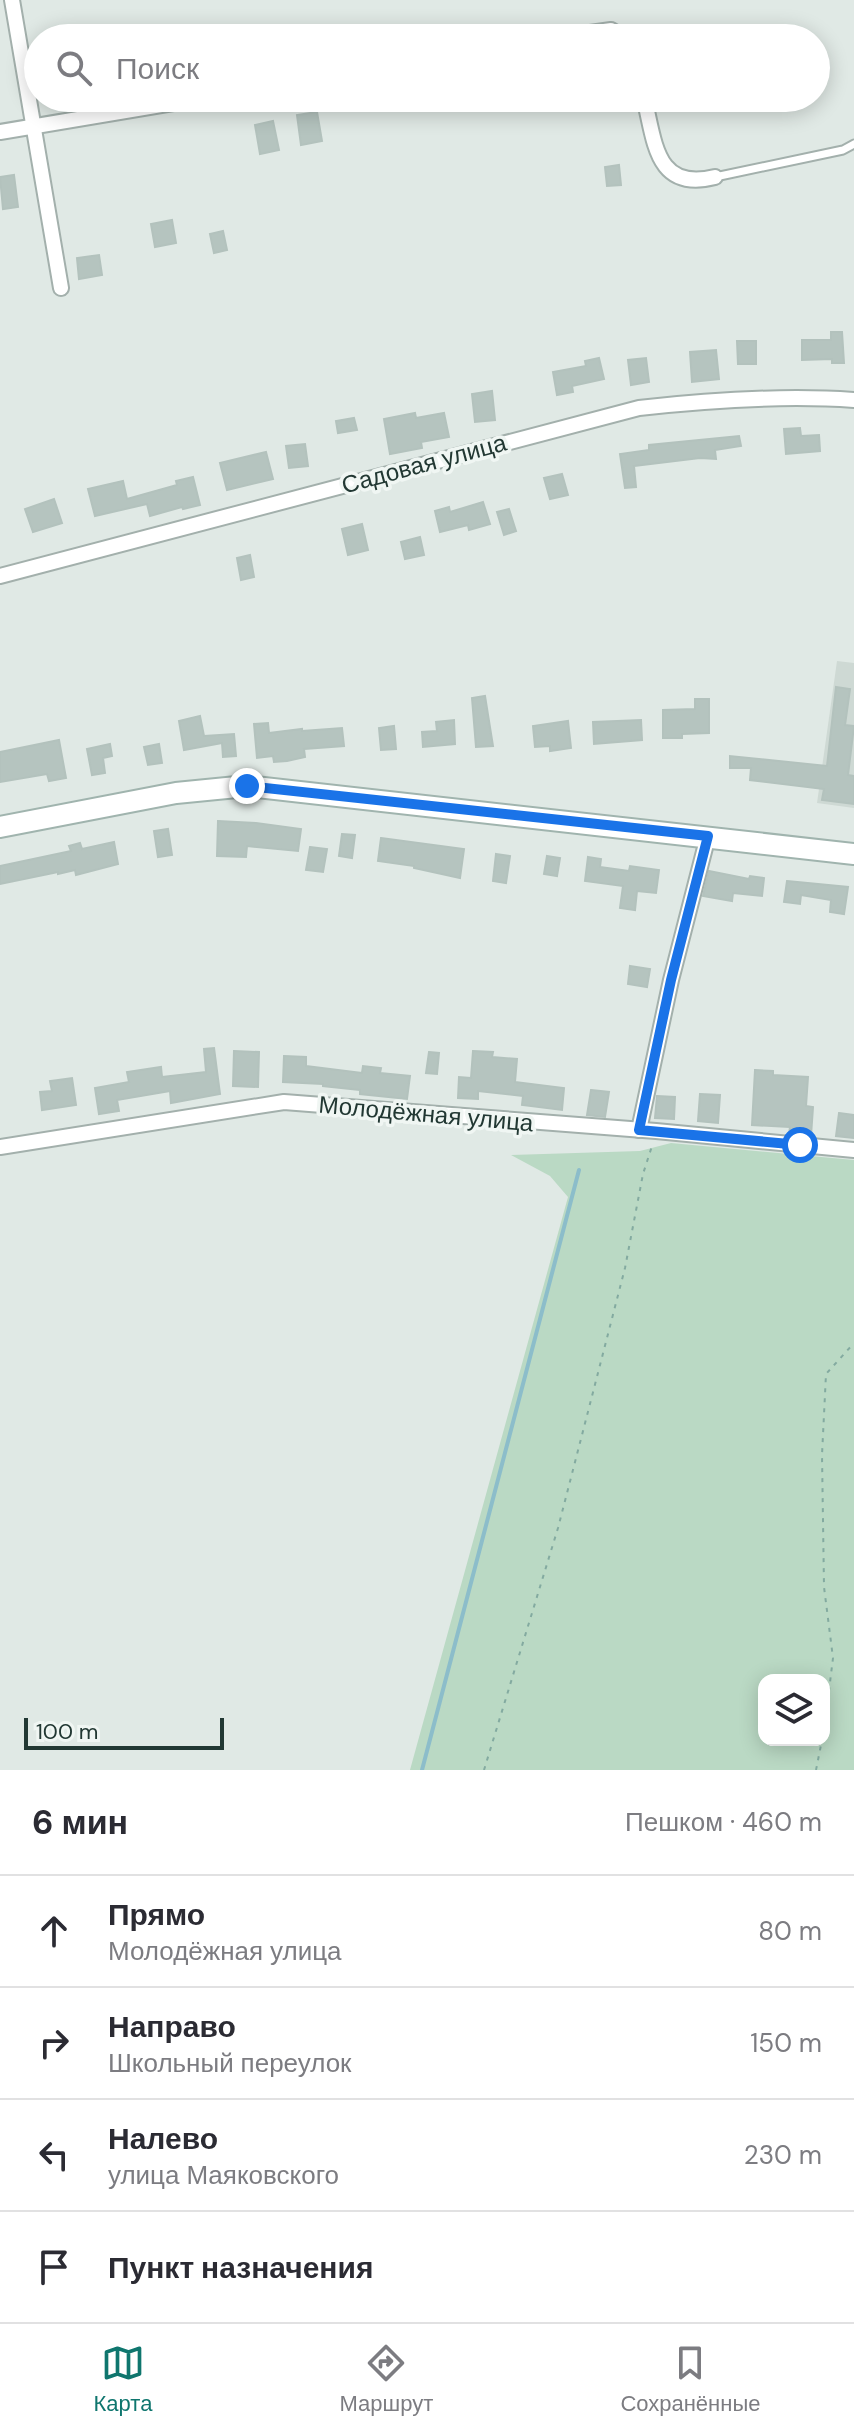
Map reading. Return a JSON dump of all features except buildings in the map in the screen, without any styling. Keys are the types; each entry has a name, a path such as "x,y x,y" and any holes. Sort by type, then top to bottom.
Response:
{"street":[{"path":"12,0 24,73"},
{"path":"31,112 61,288"},
{"path":"0,132 121,112"},
{"path":"647,112 656,152 671,173 699,181 715,177"},
{"name":"Садовая улица","path":"0,576 639,408 713,400 854,400"},
{"path":"0,827 176,793 247,786 854,854"},
{"path":"639,1130 671,980 708,836"},
{"name":"Молодёжная улица","path":"0,1147 284,1102 854,1150"}],"lane":[{"path":"715,177 843,150 854,144"}],"path":[{"path":"484,1770 558,1528 625,1268 643,1174 656,1131"},
{"path":"830,1682 833,1658 824,1587 822,1455 826,1374 854,1343"},
{"path":"816,1770 821,1746"}],"shaded area":[{"path":"837,661 854,663 854,808 817,803"}],"green space":[{"path":"671,1143 854,1160 854,1770 410,1770 568,1197 550,1176 511,1155 640,1151"}],"waterway":[{"path":"422,1770 579,1170"}],"route":[{"path":"247,786 708,836 671,980 639,1130 800,1145"}]}
